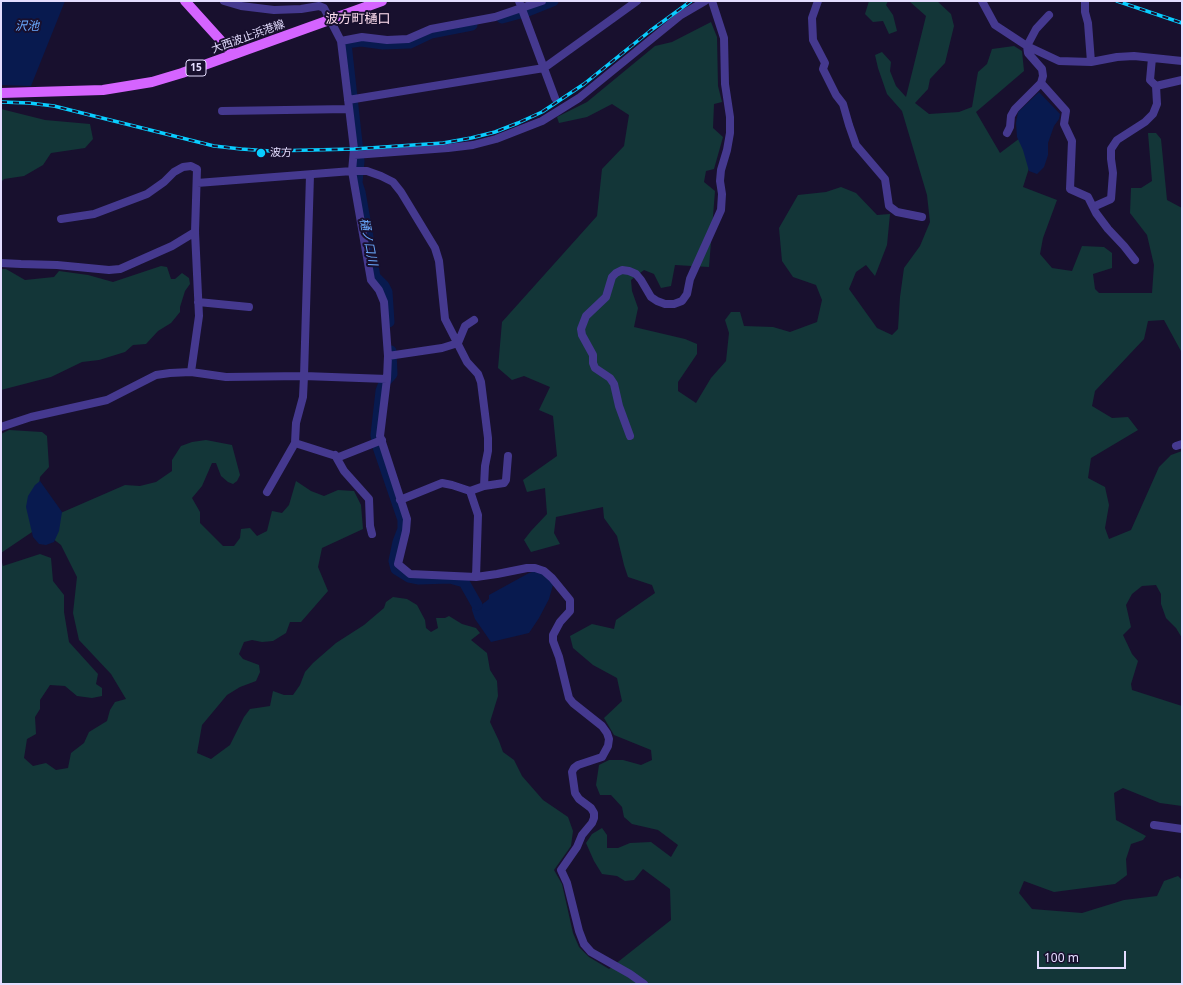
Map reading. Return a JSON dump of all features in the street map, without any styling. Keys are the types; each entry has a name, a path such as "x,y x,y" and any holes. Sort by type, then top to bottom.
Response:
{"main road":[{"path":"185,1 233,54"},
{"name":"大西波止浜港線","path":"1,93 77,91 126,87 152,82 182,74 233,54 382,1"}],"street":[{"path":"224,1 241,6 274,10 301,9 319,6 324,8 341,41 354,155 352,171 371,280 379,290 384,302 388,356 387,379 380,436 406,519 406,531 398,564 402,569 410,574 476,576 535,568 544,571 552,578 570,600 570,611 560,622 553,635 553,641 569,698 573,703 602,726 609,739 608,746 602,757 578,765 572,772 575,794 591,808 594,813 594,818 592,823 582,834 577,847 561,870 567,883 579,931 584,944 591,952 630,974 644,984"},
{"path":"519,1 555,98"},
{"path":"341,41 362,37 387,40 408,39 432,29 495,18 542,1"},
{"path":"348,100 544,68 637,1"},
{"path":"354,155 473,145 496,139 542,121 579,98 680,15 705,1"},
{"path":"630,436 619,406 614,384 610,378 595,368 593,355 582,335 582,329 586,316 606,297 612,277 622,270 636,274 651,297 657,301 665,304 674,304 682,301 687,294 692,273 721,210 721,170 730,133 730,117 725,84 724,38 712,1"},
{"path":"818,1 812,18 813,40 825,63 823,69 836,95 843,104 848,125 856,145 885,179 889,206 897,212 922,217"},
{"path":"982,1 995,25 1027,46 1059,61 1091,62 1117,57 1134,56 1182,61"},
{"path":"1085,1 1091,62"},
{"path":"1008,133 1011,116 1014,109 1041,83 1044,76 1042,69 1028,53 1027,46 1036,29 1049,15"},
{"path":"1093,207 1111,199 1113,173 1111,149 1117,140 1145,122 1153,114 1157,104 1156,86 1150,80 1152,58"},
{"path":"1156,86 1182,80"},
{"path":"1041,83 1066,111 1064,124 1072,141 1070,189 1088,197 1096,213 1135,260"},
{"path":"222,111 349,109"},
{"path":"61,219 94,214 147,194 164,182 174,172 183,167 191,166 197,169 195,232 199,316 191,372"},
{"path":"197,183 352,171 367,172 381,176 393,182 401,192 435,248 439,261 445,319 466,362 478,374 481,382 488,438 484,486"},
{"path":"267,492 295,444 296,423 303,397 310,175"},
{"path":"1,263 57,265 109,270 120,269 172,246 195,232"},
{"path":"198,302 249,307"},
{"path":"458,343 465,326 474,320"},
{"path":"388,356 442,348 458,343"},
{"path":"1,427 31,417 107,400 156,375 170,373 191,372 226,377 304,376 387,379"},
{"path":"295,444 339,457 382,440"},
{"path":"335,455 344,471 369,499 370,526 372,534"},
{"path":"400,500 442,483 470,491 484,486 504,483 506,480 508,456"},
{"path":"470,491 478,515 476,576"},
{"path":"1154,825 1182,830"}],"green space":[{"path":"869,1 888,1 886,5 893,15 897,31 889,34 883,21 873,22 865,14"},
{"path":"909,1 937,1 951,14 954,26 945,63 930,79 928,89 915,103 929,114 959,112 972,107 978,72 987,64 992,49 1014,46 1022,51 1024,71 976,112 1000,153 1020,138 1030,165 1023,187 1057,200 1043,238 1040,254 1052,268 1072,271 1082,246 1104,247 1112,253 1112,268 1093,274 1095,289 1099,293 1152,293 1154,265 1147,235 1130,213 1131,188 1141,188 1152,181 1148,133 1156,133 1161,139 1167,200 1182,208 1182,353 1164,320 1148,321 1144,339 1095,391 1092,406 1112,418 1128,417 1138,430 1091,458 1088,478 1105,487 1109,505 1105,528 1109,539 1131,530 1159,467 1171,455 1182,451 1182,638 1176,628 1166,618 1161,604 1161,594 1156,585 1142,586 1132,594 1126,605 1131,627 1123,635 1132,654 1138,661 1131,684 1132,690 1182,706 1182,806 1160,803 1123,788 1114,793 1116,820 1146,836 1143,840 1131,844 1126,859 1127,875 1115,884 1054,892 1024,881 1019,893 1032,909 1082,913 1124,900 1157,896 1164,881 1178,876 1182,880 1182,984 1,984 1,559 3,566 40,554 51,558 53,581 64,595 64,612 69,642 98,674 96,684 102,688 102,696 92,698 77,696 65,686 50,685 40,700 40,709 35,717 36,734 27,739 24,758 33,766 46,763 56,770 68,768 71,753 84,743 89,732 107,721 110,710 115,702 126,699 111,674 79,640 73,613 77,577 61,545 52,538 56,515 125,485 140,486 156,482 172,471 172,460 181,446 192,442 206,440 232,445 240,475 237,481 233,484 228,482 221,476 216,463 212,463 202,486 192,498 200,512 200,523 223,546 234,546 240,538 241,529 250,528 257,536 267,531 272,511 282,513 289,505 296,481 311,491 324,496 338,490 354,491 361,505 363,529 322,548 318,567 328,591 301,622 290,622 286,633 273,641 262,642 252,640 244,642 239,654 243,659 259,665 260,672 256,681 240,687 227,695 202,725 197,753 211,759 230,745 244,717 250,709 270,706 273,691 284,695 293,695 300,685 305,672 336,643 364,625 384,608 386,602 393,597 407,599 417,605 425,620 426,628 431,632 438,628 436,618 445,618 449,616 462,624 476,628 480,633 471,640 487,653 490,670 497,681 498,696 490,722 503,752 514,760 522,776 543,800 568,817 573,831 571,846 554,870 562,884 573,933 579,947 589,957 609,969 671,920 670,889 643,869 634,880 625,881 617,876 602,874 586,843 592,834 602,828 607,835 607,848 618,848 630,843 651,842 671,857 678,845 658,830 632,824 624,817 622,807 611,795 600,795 596,785 599,765 609,760 623,760 641,765 652,760 651,750 614,735 604,718 622,701 617,678 593,665 573,648 570,636 592,624 614,629 616,620 655,593 652,585 628,577 617,536 604,518 603,507 556,517 554,533 560,544 531,552 524,540 547,514 545,488 527,492 523,480 557,456 553,416 539,410 550,387 524,376 512,380 498,368 502,322 597,216 602,169 624,146 629,115 612,104 587,117 559,123 557,117 587,102 655,46 672,42 711,22 717,37 718,86 722,102 714,104 713,128 723,137 714,169 706,171 704,182 715,191 709,267 675,265 671,286 661,288 654,274 644,270 631,280 632,291 638,308 634,327 685,339 697,344 697,354 678,382 678,391 696,403 711,378 726,361 729,333 725,320 731,312 740,312 744,326 773,327 790,332 817,322 822,300 816,285 793,277 782,261 779,228 798,195 826,192 841,187 856,193 877,215 890,214 887,245 875,276 866,265 856,272 849,289 877,328 892,335 898,329 904,268 920,246 930,222 927,195 902,111 887,94 875,55 882,52 891,62 890,71 896,86 906,97 926,16"},
{"path":"1,109 45,120 90,124 93,139 85,148 51,153 43,165 24,176 4,179 1,182"},
{"path":"161,266 167,267 171,279 175,279 182,273 189,278 190,284 185,291 180,312 171,323 158,331 146,344 133,345 125,352 99,360 82,362 51,377 1,390 1,269 6,269 25,280 54,277 59,271 88,275 113,282"},
{"path":"9,430 42,432 47,436 49,467 40,477 35,530 1,553 1,434"}],"water":[{"name":"沢池","path":"1,1 65,1 31,86 1,85"},
{"path":"1039,92 1060,114 1048,143 1048,155 1044,167 1037,174 1029,171 1023,150 1017,137 1016,123 1018,112"},
{"path":"40,481 62,512 59,531 54,542 46,545 39,544 33,537 26,507 28,496 35,485"},
{"path":"536,571 545,575 553,585 549,599 539,618 529,633 491,642 475,619 472,605 478,603 480,606 489,599 489,595 529,573"}],"waterway":[{"name":"樋ノ口川","path":"502,18 528,11 553,1"},
{"name":"樋ノ口川","path":"389,322 387,292 384,286 375,277 360,192 357,183 359,161 346,43 361,41 383,44 410,43 431,33 472,25"},
{"name":"樋ノ口川","path":"391,351 392,374 384,383 381,391 376,435 378,447 403,520 403,529 398,542 394,561 396,569 409,577 419,579 450,578 464,582 477,605"}],"railway":[{"path":"1,102 54,106 214,146 241,149 270,151 354,149 443,143 495,132 542,112 584,84 650,31 691,1"},
{"path":"1117,1 1182,23"}],"place":[{"name":"波方","path":"261,153"}],"district":[{"name":"波方町樋口","path":"358,19"}]}
